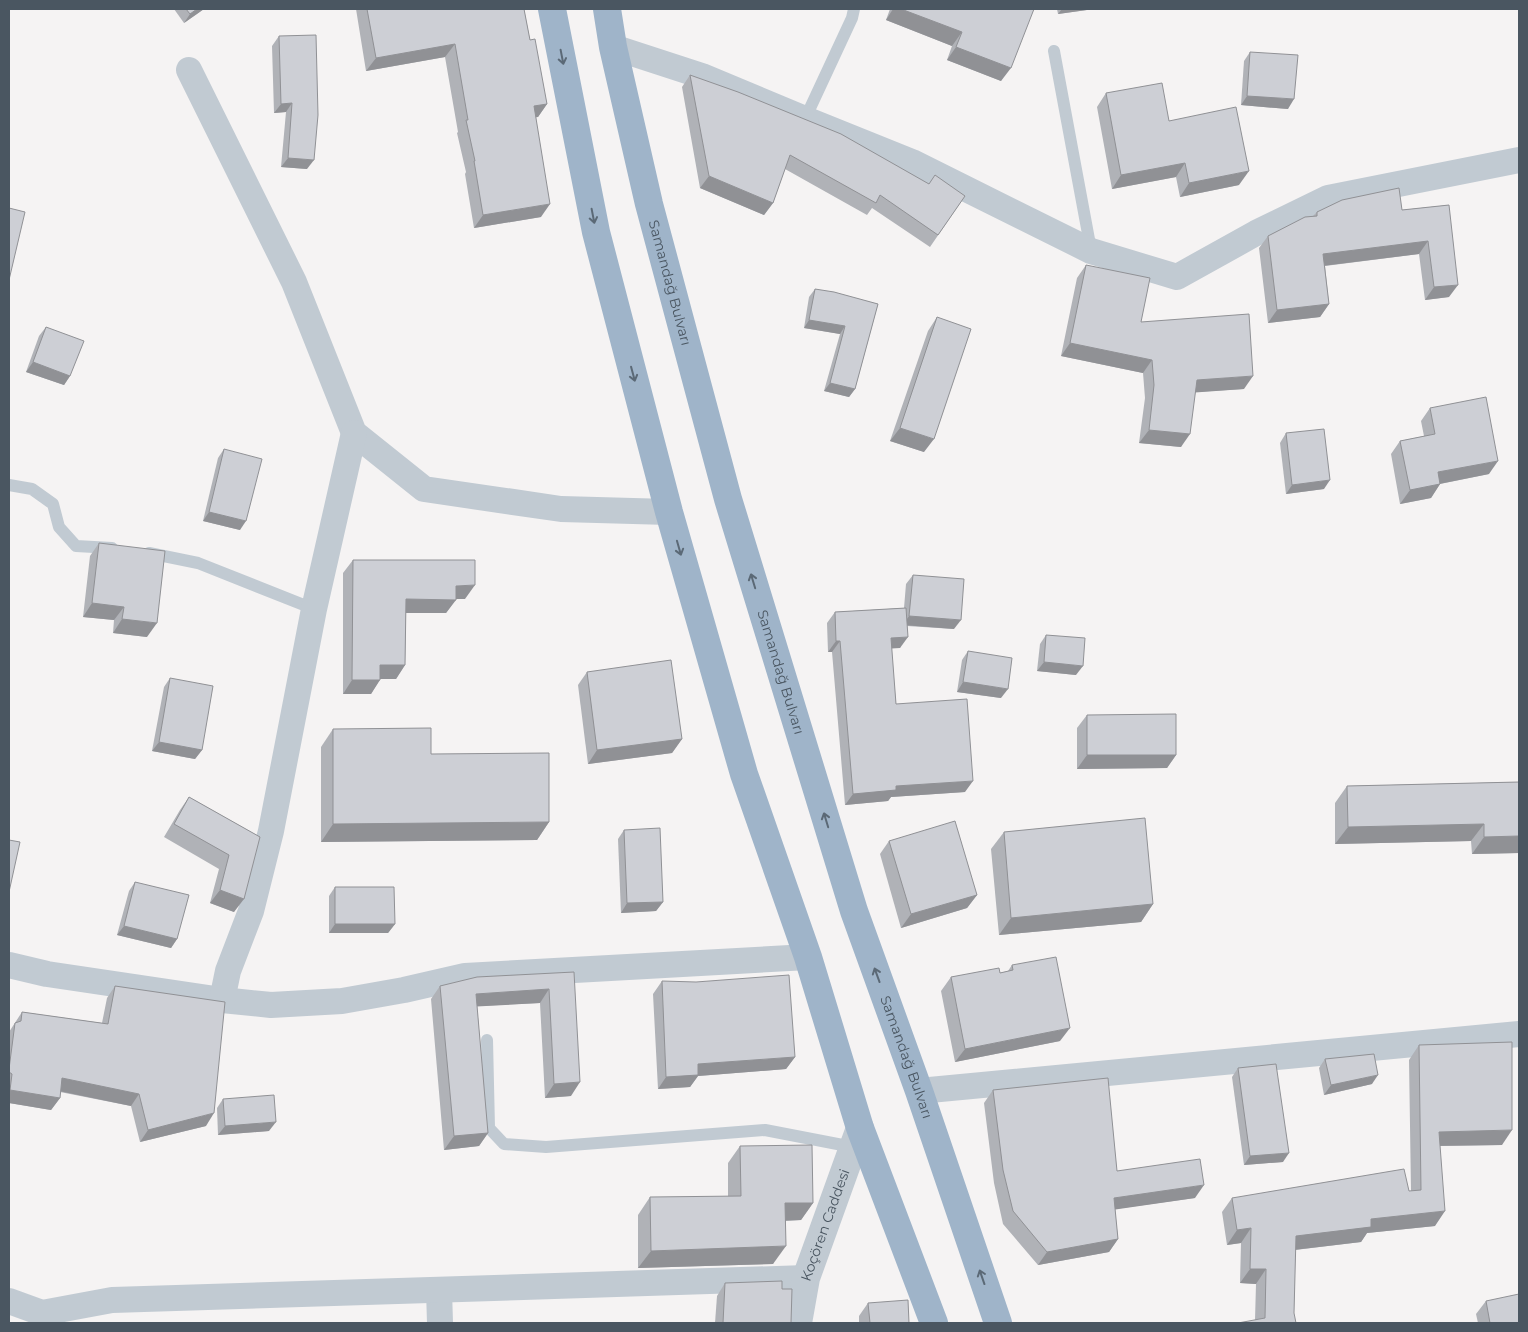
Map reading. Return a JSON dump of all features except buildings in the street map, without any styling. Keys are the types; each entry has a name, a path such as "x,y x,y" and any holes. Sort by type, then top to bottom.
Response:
{"highway":[{"path":"552,9 596,232 669,512 744,774 808,957 857,1138 934,1323"},
{"name":"Samandağ Bulvarı","path":"607,9 613,47 649,204 728,499 854,912 919,1091 998,1323"}],"street":[{"path":"613,47 702,76 912,162 1091,251 1177,277 1256,233 1328,198 1519,160"},
{"path":"189,70 294,282 354,433 424,489 561,509 669,512"},
{"path":"222,1000 228,971 251,911 270,831 314,609 354,433"},
{"path":"9,965 47,974 222,1000 270,1005 342,1001 466,976 808,957"},
{"path":"919,1091 1519,1034"},
{"name":"Koçören Caddesi","path":"798,1323 806,1278 857,1138"},
{"path":"9,1300 42,1313 112,1300 806,1278"},
{"path":"439,1290 440,1323"}],"lane":[{"path":"805,119 852,18 854,9"},
{"path":"1054,51 1091,251"},
{"path":"9,485 32,489 53,504 59,527 76,546 130,550 198,563 314,609"},
{"path":"487,1040 489,1128 504,1144 546,1147 765,1130 857,1138"}]}
